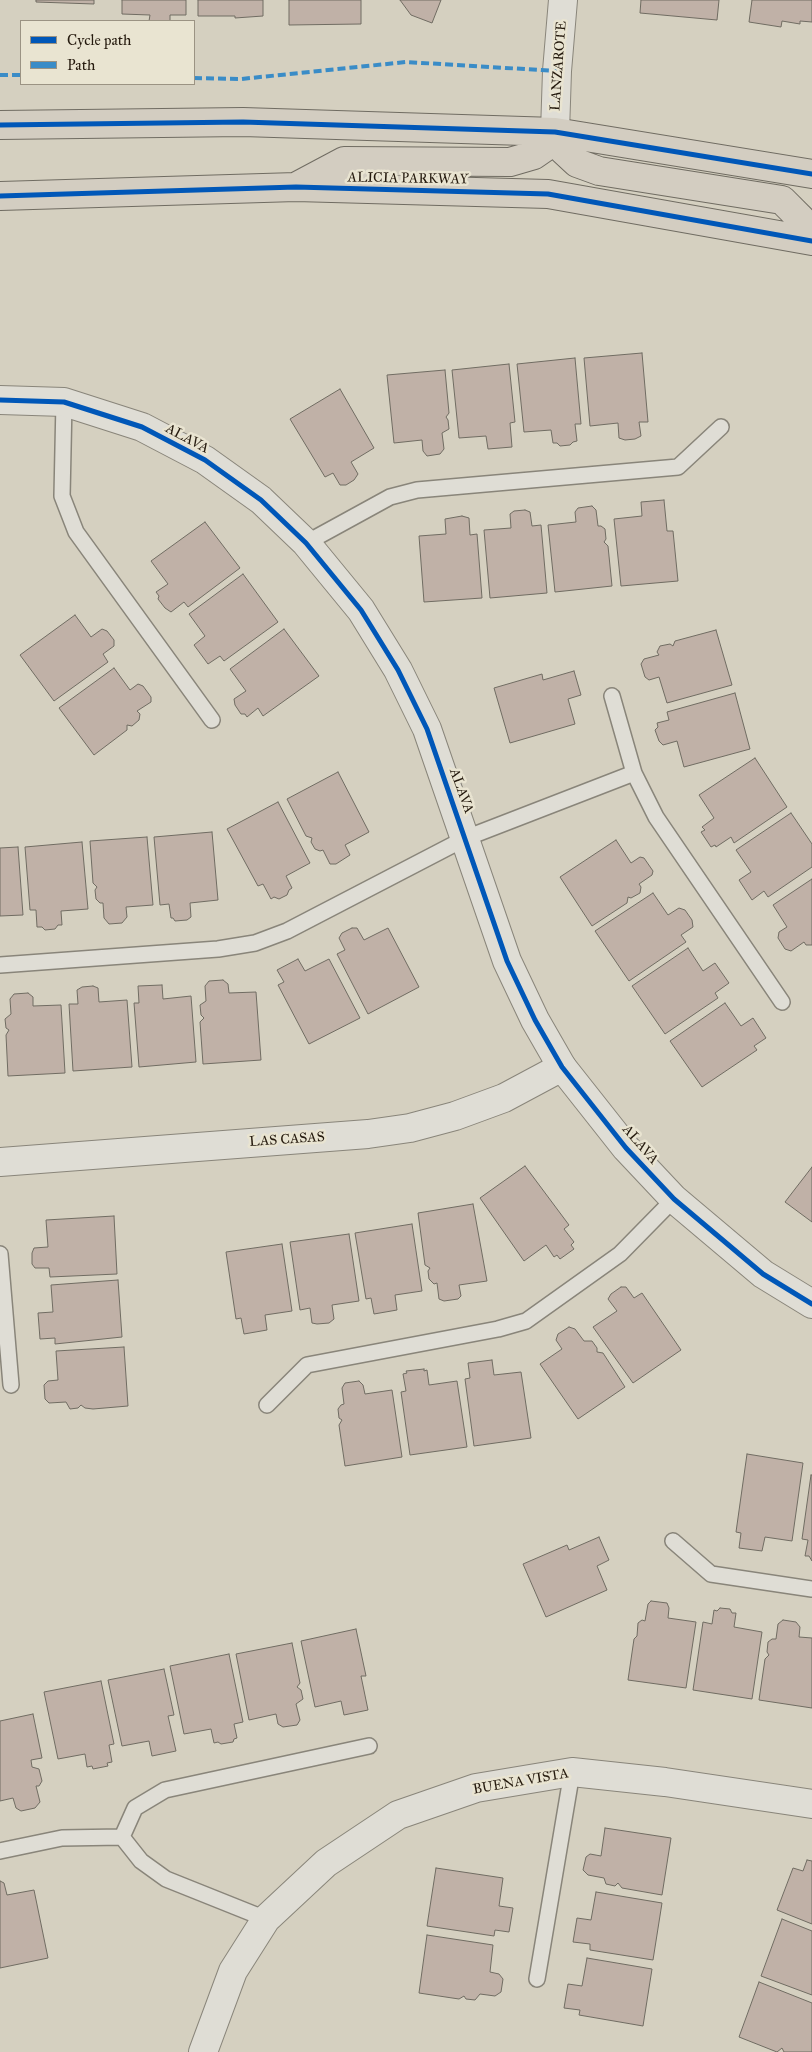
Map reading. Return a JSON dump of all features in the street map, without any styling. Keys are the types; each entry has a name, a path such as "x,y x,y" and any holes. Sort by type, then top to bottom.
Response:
{"main road":[{"path":"0,125 243,122 555,132 812,174"},
{"path":"296,187 344,161 510,162 534,155 547,146 555,132"},
{"path":"555,132 563,150 577,164 599,171 782,200 812,230"},
{"name":"ALICIA PARKWAY","path":"0,196 296,187 548,194 812,241"}],"street":[{"name":"LANZAROTE","path":"555,132 557,71 563,0"},
{"name":"ALAVA","path":"0,400 64,402 142,427 205,460 261,500 306,543 361,610 398,670 427,729 508,960 535,1020 562,1068 626,1148 674,1199 763,1274 812,1304"},
{"name":"LAS CASAS","path":"0,1162 368,1134 410,1128 455,1116 504,1098 562,1068"},
{"name":"BUENA VISTA","path":"203,2052 233,1971 266,1920 326,1863 398,1815 476,1788 572,1772 665,1782 812,1804"}],"lane":[{"path":"64,402 62,496 76,532 212,720"},
{"path":"306,543 390,498 417,490 678,467 721,427"},
{"path":"612,696 634,773 656,817 782,1002"},
{"path":"0,964 218,949 255,943 288,930 466,838 634,773"},
{"path":"267,1405 307,1365 498,1329 526,1321 620,1254 674,1199"},
{"path":"0,1254 11,1385"},
{"path":"673,1541 712,1574 812,1590"},
{"path":"122,1837 135,1808 165,1790 369,1746"},
{"path":"537,1979 572,1772"},
{"path":"0,1851 62,1838 122,1837"},
{"path":"122,1837 141,1861 166,1879 266,1920"}],"building":[{"path":"36,0 94,0 94,4 36,2"},
{"path":"122,0 186,0 186,15 170,15 170,20 149,20 150,15 122,14"},
{"path":"198,0 263,0 263,16 235,18 235,16 198,16"},
{"path":"289,0 361,0 361,24 289,25"},
{"path":"400,0 441,0 432,23 411,15"},
{"path":"641,0 719,0 717,20 640,13"},
{"path":"752,0 812,0 812,22 800,21 800,24 782,21 781,27 749,22"},
{"path":"642,353 648,422 639,422 641,436 625,440 619,438 618,423 590,426 584,358"},
{"path":"575,358 581,424 575,424 577,441 570,445 560,446 557,443 553,443 551,430 524,432 517,364"},
{"path":"509,364 515,422 510,423 512,447 488,449 486,436 459,438 452,370"},
{"path":"445,370 449,413 446,417 449,429 442,433 444,449 440,454 427,456 423,451 422,440 394,443 387,375"},
{"path":"340,389 374,448 351,462 358,474 354,480 346,485 340,485 333,473 325,477 290,419"},
{"path":"664,500 667,531 673,531 678,581 621,586 614,519 642,516 641,502"},
{"path":"592,506 596,510 598,526 605,529 606,539 604,542 608,546 612,586 555,592 548,525 576,522 575,512 578,508"},
{"path":"525,510 530,512 532,526 541,525 547,593 490,598 484,530 511,528 510,514 514,511"},
{"path":"462,516 469,518 470,535 477,534 482,598 424,602 419,536 446,534 445,519"},
{"path":"205,522 240,568 188,607 184,602 171,612 158,599 159,596 156,592 168,584 151,561"},
{"path":"243,574 278,622 224,661 220,656 208,664 194,645 205,636 189,614"},
{"path":"75,615 91,637 102,629 107,631 114,640 114,646 103,654 108,662 54,701 20,655"},
{"path":"284,629 319,676 263,716 258,708 247,717 245,714 241,714 235,705 234,699 246,691 230,669"},
{"path":"716,630 732,685 667,703 659,677 649,680 645,677 641,664 644,659 659,655 657,652 660,646 670,644 673,646 675,641"},
{"path":"114,668 130,690 138,684 143,686 151,697 151,702 137,711 140,714 139,720 132,726 127,725 127,730 94,755 59,708"},
{"path":"574,671 581,695 568,699 575,724 510,743 494,688 542,674 543,680"},
{"path":"735,693 750,749 684,767 677,741 663,745 659,741 655,730 658,727 657,723 669,720 667,712"},
{"path":"755,758 787,807 734,843 731,837 716,847 715,845 711,847 701,832 705,830 702,827 714,818 699,795"},
{"path":"338,772 369,832 345,845 350,855 336,864 330,864 323,850 315,849 311,842 312,838 306,836 287,799"},
{"path":"278,802 310,863 286,876 292,888 287,895 279,899 274,897 271,899 263,884 258,886 227,829"},
{"path":"791,813 812,844 812,867 768,897 764,891 752,900 739,880 751,872 736,850"},
{"path":"212,832 218,900 190,903 191,917 187,920 175,921 171,918 169,904 160,905 154,837"},
{"path":"147,837 153,905 126,907 127,917 122,923 109,924 104,918 103,903 96,899 95,890 97,887 93,883 90,841"},
{"path":"616,840 631,863 640,857 644,858 653,871 652,875 639,884 641,887 640,893 631,898 628,897 627,903 592,926 560,877"},
{"path":"82,842 88,909 61,911 62,925 58,925 55,929 45,930 42,927 37,927 36,910 30,910 25,847"},
{"path":"18,847 23,915 0,916 0,848"},
{"path":"812,879 812,945 806,945 804,942 791,951 785,949 778,938 779,932 787,927 773,905"},
{"path":"653,893 668,915 679,908 685,910 692,920 693,927 681,935 686,942 629,981 595,931"},
{"path":"352,928 357,928 364,940 388,928 419,987 368,1014 337,954 345,950 339,938 342,933"},
{"path":"688,948 703,971 715,963 729,983 715,993 718,998 665,1034 632,986"},
{"path":"298,959 305,971 329,959 360,1018 309,1044 278,985 284,982 277,970"},
{"path":"223,980 228,984 229,993 256,992 261,1060 203,1064 200,1022 204,1018 201,1015 200,1005 206,1001 205,986 209,981"},
{"path":"162,985 163,999 191,996 196,1062 139,1067 134,1003 139,1003 138,986"},
{"path":"93,986 98,988 99,1002 127,1000 132,1067 73,1071 69,1004 78,1004 77,990 82,987"},
{"path":"28,993 33,997 33,1006 61,1005 65,1073 8,1076 6,1035 9,1030 6,1028 5,1019 11,1014 10,999 14,994"},
{"path":"725,1003 741,1026 753,1018 766,1038 754,1046 757,1050 702,1087 670,1041"},
{"path":"525,1166 569,1225 564,1229 574,1242 571,1245 574,1249 560,1259 557,1255 554,1257 546,1245 524,1261 480,1198"},
{"path":"812,1167 812,1222 785,1202"},
{"path":"473,1204 487,1281 459,1285 461,1296 458,1299 444,1301 439,1299 437,1283 434,1284 429,1279 428,1271 430,1268 425,1265 418,1213"},
{"path":"114,1216 117,1274 50,1277 49,1268 35,1268 32,1264 34,1248 48,1247 46,1220"},
{"path":"412,1224 422,1291 395,1295 397,1310 374,1314 371,1298 366,1299 355,1233"},
{"path":"349,1234 359,1301 332,1305 334,1319 329,1323 312,1323 310,1308 300,1310 290,1242"},
{"path":"282,1244 292,1311 265,1315 267,1330 244,1334 241,1318 236,1319 226,1252"},
{"path":"118,1280 122,1337 55,1344 55,1338 40,1339 38,1313 53,1312 51,1285"},
{"path":"621,1287 626,1287 634,1298 642,1293 681,1350 633,1383 593,1327 617,1311 608,1299 611,1294"},
{"path":"569,1327 575,1329 584,1341 592,1341 597,1348 597,1352 603,1353 625,1387 578,1419 540,1364 562,1349 556,1340 558,1334"},
{"path":"124,1347 128,1406 93,1409 85,1408 81,1405 78,1408 70,1409 66,1402 49,1403 45,1399 44,1385 48,1381 58,1380 56,1351"},
{"path":"492,1360 494,1375 521,1372 531,1438 474,1446 465,1379 470,1378 468,1363"},
{"path":"424,1369 424,1371 427,1370 429,1385 457,1381 467,1447 410,1455 401,1392 406,1391 403,1374 407,1373 406,1371"},
{"path":"359,1381 363,1385 365,1394 392,1390 402,1457 345,1466 339,1425 342,1420 339,1418 338,1409 344,1404 342,1388 345,1383"},
{"path":"747,1454 803,1463 792,1541 765,1537 762,1551 739,1548 741,1533 736,1532"},
{"path":"811,1475 812,1561 809,1556 805,1556 808,1540 802,1539"},
{"path":"599,1537 609,1560 597,1566 607,1590 546,1617 523,1564 567,1545 569,1550"},
{"path":"651,1601 667,1603 669,1608 668,1618 696,1622 686,1688 628,1680 638,1623 642,1620 645,1621 648,1604"},
{"path":"720,1608 730,1609 732,1613 736,1613 734,1627 762,1632 752,1699 693,1690 703,1622 712,1624 714,1610 717,1611"},
{"path":"783,1620 796,1622 800,1627 799,1637 812,1638 812,1708 759,1700 765,1659 769,1655 767,1652 768,1642 776,1639 778,1624"},
{"path":"356,1629 366,1676 361,1676 368,1710 344,1715 341,1701 315,1707 301,1641"},
{"path":"292,1643 300,1683 297,1687 301,1690 303,1699 296,1704 300,1720 297,1725 283,1727 278,1724 276,1714 249,1720 236,1654"},
{"path":"229,1654 243,1722 234,1724 237,1738 233,1742 221,1744 218,1742 214,1743 211,1729 184,1734 170,1666"},
{"path":"164,1669 174,1715 168,1716 176,1751 152,1756 149,1741 122,1746 108,1680"},
{"path":"101,1681 114,1744 109,1745 112,1762 107,1763 108,1766 93,1769 92,1766 87,1767 85,1754 58,1759 44,1692"},
{"path":"33,1714 42,1758 31,1760 32,1767 39,1769 42,1781 39,1786 36,1786 40,1802 35,1808 21,1811 16,1808 13,1798 0,1801 0,1721"},
{"path":"605,1828 671,1838 662,1895 622,1888 618,1883 615,1886 606,1884 604,1878 588,1875 583,1870 586,1857 590,1854 601,1856"},
{"path":"807,1860 812,1861 812,1924 777,1910 793,1868 803,1871"},
{"path":"436,1868 503,1878 499,1906 513,1908 509,1932 495,1930 494,1936 427,1926"},
{"path":"0,1881 4,1883 7,1895 34,1890 48,1958 0,1968"},
{"path":"596,1892 662,1903 653,1960 590,1950 590,1944 573,1942 577,1918 591,1920"},
{"path":"782,1919 812,1931 812,1995 761,1976"},
{"path":"427,1935 493,1945 490,1972 499,1974 503,1979 501,1992 495,1996 480,1994 475,2000 466,1999 464,1996 459,1999 419,1993"},
{"path":"587,1958 652,1969 643,2026 579,2015 580,2010 564,2008 568,1984 582,1986"},
{"path":"759,1982 812,2003 812,2052 784,2052 782,2048 777,2052 739,2037"}],"marked path":[{"path":"195,78 241,79 406,62 557,71"},
{"path":"0,75 20,75"}],"cycle path":[{"path":"0,125 243,122 555,132 812,174"},
{"path":"0,196 296,187 548,194 812,241"},
{"path":"0,400 64,402 142,427 205,460 261,500 306,543 361,610 398,670 427,729 507,961 535,1020 562,1067 626,1148 674,1199 763,1274 812,1304"}]}
